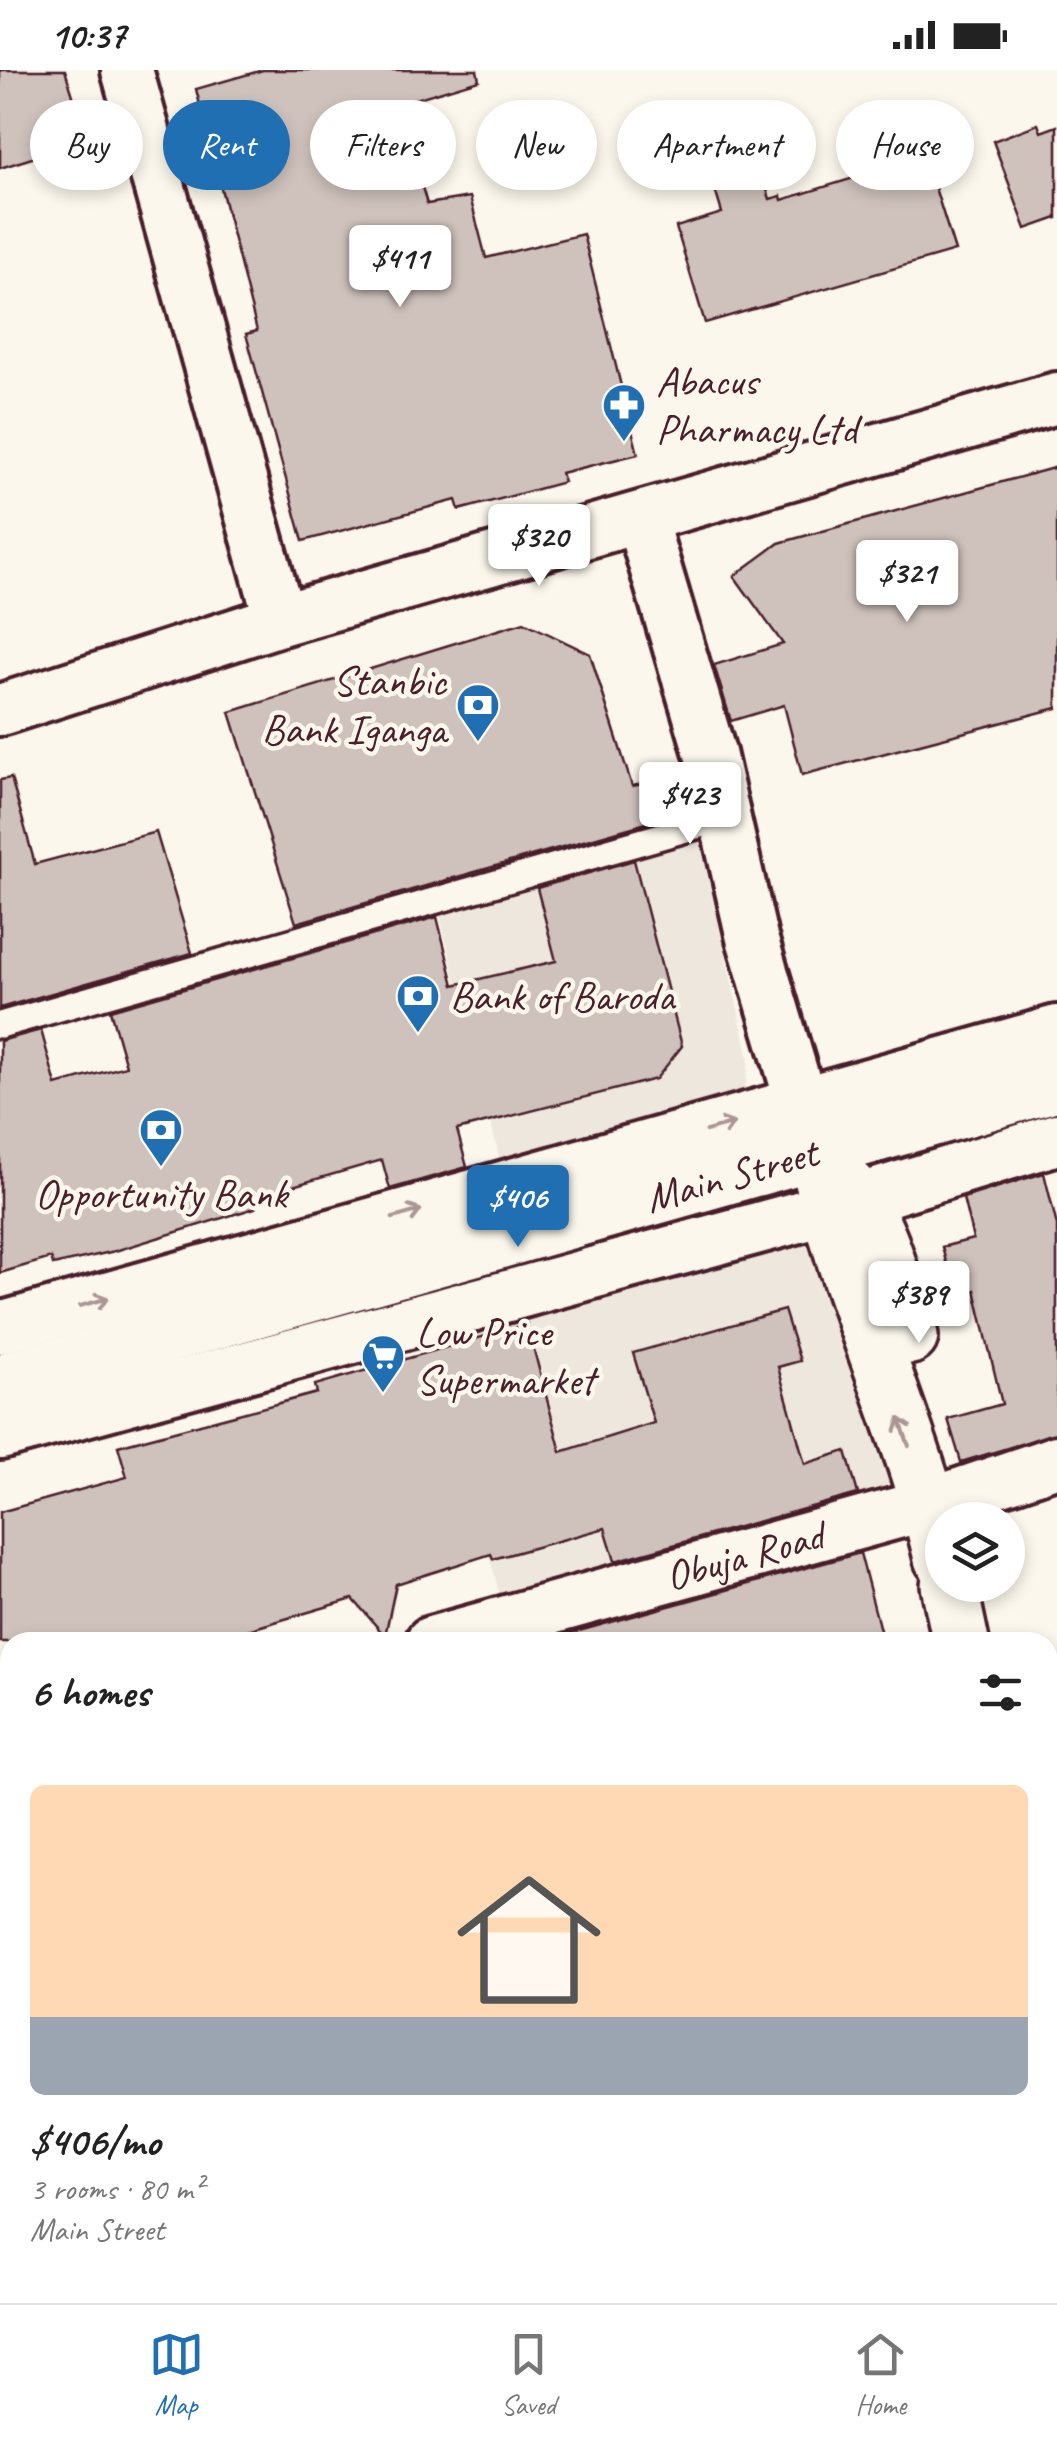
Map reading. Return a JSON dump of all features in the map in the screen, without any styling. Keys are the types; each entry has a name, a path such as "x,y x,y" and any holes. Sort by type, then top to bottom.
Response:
{"main road":[{"name":"Main Street","path":"0,1382 808,1127 1057,1084"},
{"path":"808,1127 843,1204 953,1502"},
{"path":"953,1602 960,1632"},
{"path":"988,1602 994,1632"}],"street":[{"path":"127,70 280,620"},
{"path":"0,710 280,620 1057,398"},
{"path":"640,520 710,753 752,938 808,1127"},
{"name":"Main Street","path":"0,1328 808,1127 1057,1030"},
{"name":"Main Street","path":"0,1434 843,1204 1057,1139"},
{"name":"Obuja Road","path":"963,1502 1057,1461"},
{"name":"Obuja Road","path":"469,1632 925,1514"}],"lane":[{"path":"0,1024 724,818"}],"shaded area":[{"path":"699,839 749,1058 746,1085 734,1102 504,1177 440,916"},
{"path":"784,1240 804,1243 824,1260 893,1482 885,1495 500,1596 432,1339"}],"building":[{"path":"0,70 65,70 74,100 30,100 30,159 0,168"},
{"path":"263,70 477,70 479,80 412,100 310,100 310,190 423,190 427,204 470,197 486,258 583,234 638,454 561,473 564,482 459,510 456,500 303,541 246,334 257,331 221,190 290,190 290,100 199,100 196,89"},
{"path":"1038,124 1041,132 1057,126 1057,218 1026,229 993,141"},
{"path":"836,184 836,190 936,190 955,251 705,323 676,227 722,213 715,190 767,190 770,199 781,196 782,200"},
{"path":"1057,467 1057,708 802,775 784,705 731,721 714,665 783,644 734,576 779,543"},
{"path":"524,622 590,654 632,786 678,777 685,812 296,923 230,712"},
{"path":"11,778 35,864 156,832 192,953 0,1008 0,780"},
{"path":"634,860 682,1046 656,1079 457,1130 467,1167 390,1189 382,1160 251,1198 255,1208 115,1251 53,1265 51,1258 0,1273 0,1041 41,1030 56,1085 126,1066 110,1010 437,917 454,985 556,961 537,888"},
{"path":"1044,1173 1057,1226 1057,1433 961,1462 948,1419 1002,1404 975,1290 955,1295 942,1247 973,1239 963,1198"},
{"path":"784,1310 800,1361 778,1367 805,1464 846,1451 858,1494 615,1561 605,1528 493,1559 491,1554 396,1584 386,1632 382,1632 353,1599 241,1632 0,1632 0,1512 127,1477 118,1446 317,1393 315,1385 527,1324 561,1452 654,1423 633,1353"},
{"path":"860,1553 880,1632 575,1632"}],"place":[{"name":"Abacus Pharmacy Ltd","path":"624,443"},
{"name":"Stanbic Bank Iganga","path":"478,743"},
{"name":"Bank of Baroda","path":"418,1034"},
{"name":"Opportunity Bank","path":"161,1168"},
{"name":"Low Price Supermarket","path":"383,1394"}]}
